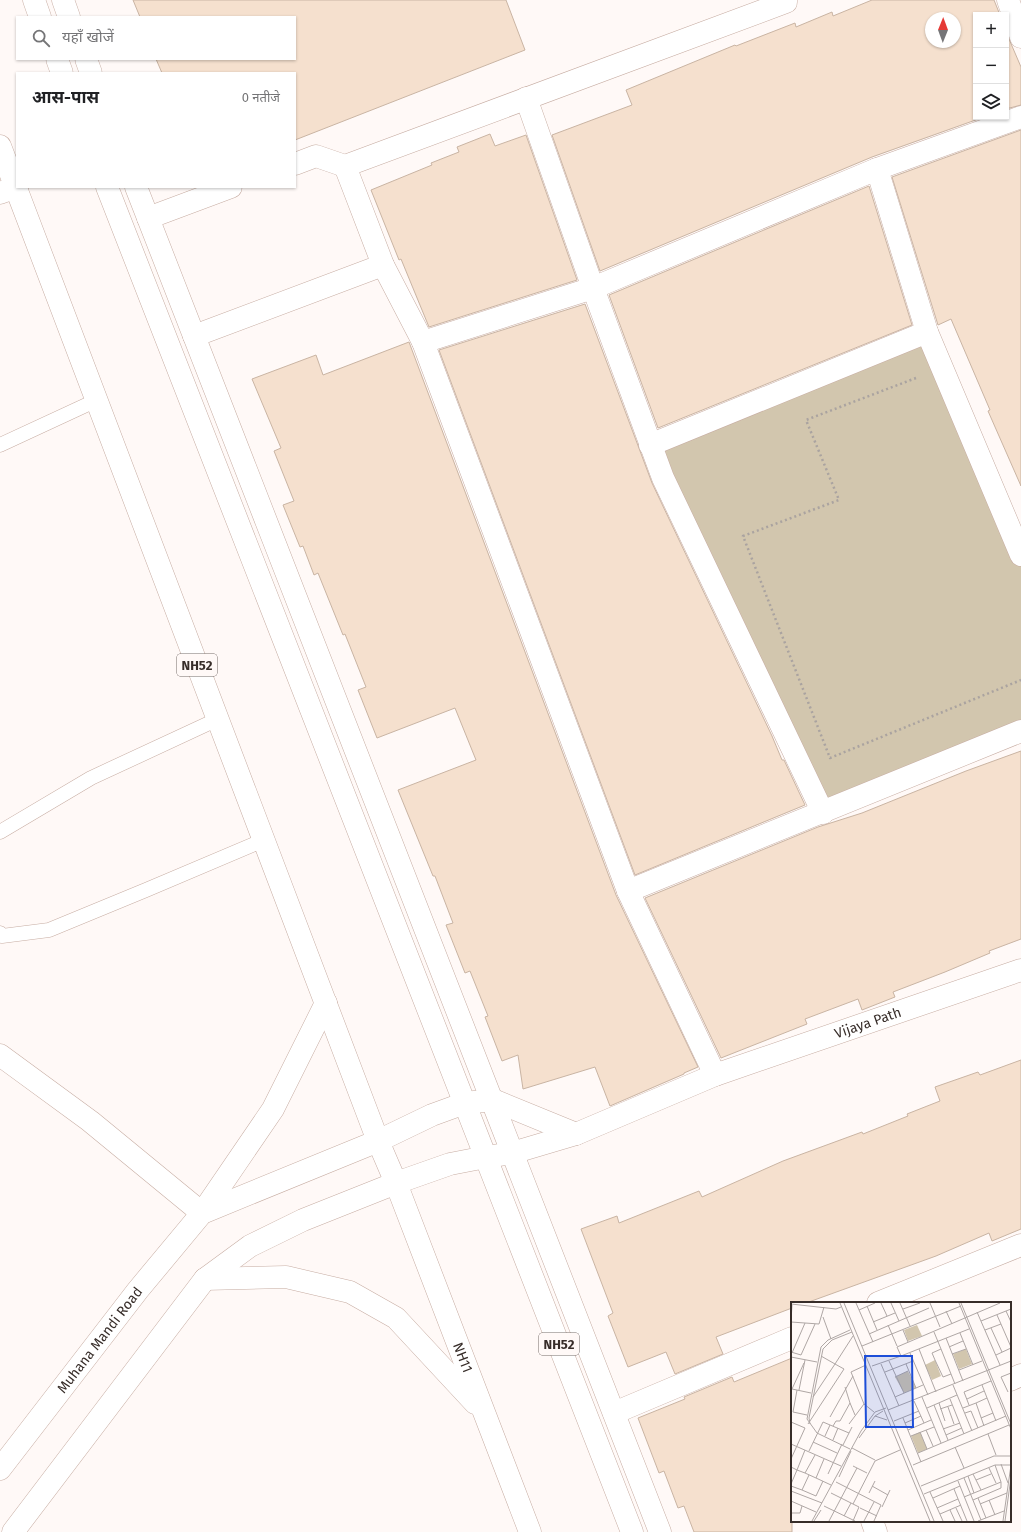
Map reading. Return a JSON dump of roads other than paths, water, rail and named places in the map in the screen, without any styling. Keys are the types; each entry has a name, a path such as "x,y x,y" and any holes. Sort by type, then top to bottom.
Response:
{"main road":[{"path":"34,0 40,16"},
{"path":"63,0 69,16"},
{"path":"1008,0 1021,37"},
{"path":"296,164 316,156 344,166 788,1"},
{"path":"57,60 62,72"},
{"path":"86,60 91,72"},
{"path":"526,98 593,288 663,478 823,813"},
{"path":"423,342 593,288 876,169 1021,117"},
{"name":"NH52","path":"0,146 16,185"},
{"path":"344,166 383,265 423,342 628,891 715,1075"},
{"path":"876,169 927,332 1021,555"},
{"path":"0,192 16,187"},
{"name":"NH52","path":"17,188 378,1141 396,1183"},
{"name":"NH52","path":"107,188 632,1532"},
{"path":"136,188 493,1100 512,1154 660,1532"},
{"path":"148,218 229,188"},
{"path":"194,336 383,265"},
{"path":"650,445 927,332"},
{"path":"628,891 823,813 1021,731"},
{"name":"Vijaya Path","path":"13,1532 205,1279 250,1246 303,1220 396,1183 450,1164 512,1154 576,1134 715,1075 1021,970"},
{"name":"Muhana Mandi Road","path":"0,1469 138,1290 202,1213 273,1109 326,1003"},
{"path":"0,1055 90,1121 202,1213 378,1141 432,1115 465,1103 493,1100 576,1134"},
{"name":"NH11","path":"396,1183 530,1532"},
{"path":"880,1302 1021,1245"},
{"path":"205,1279 286,1277 350,1292 396,1318 483,1411"},
{"path":"614,1413 791,1338"},
{"path":"1011,1380 1021,1375"},
{"path":"872,1522 876,1532"}],"lane":[{"path":"0,445 97,400"},
{"path":"0,832 91,778 218,719"},
{"path":"0,933 2,936 49,930 264,840"}]}
